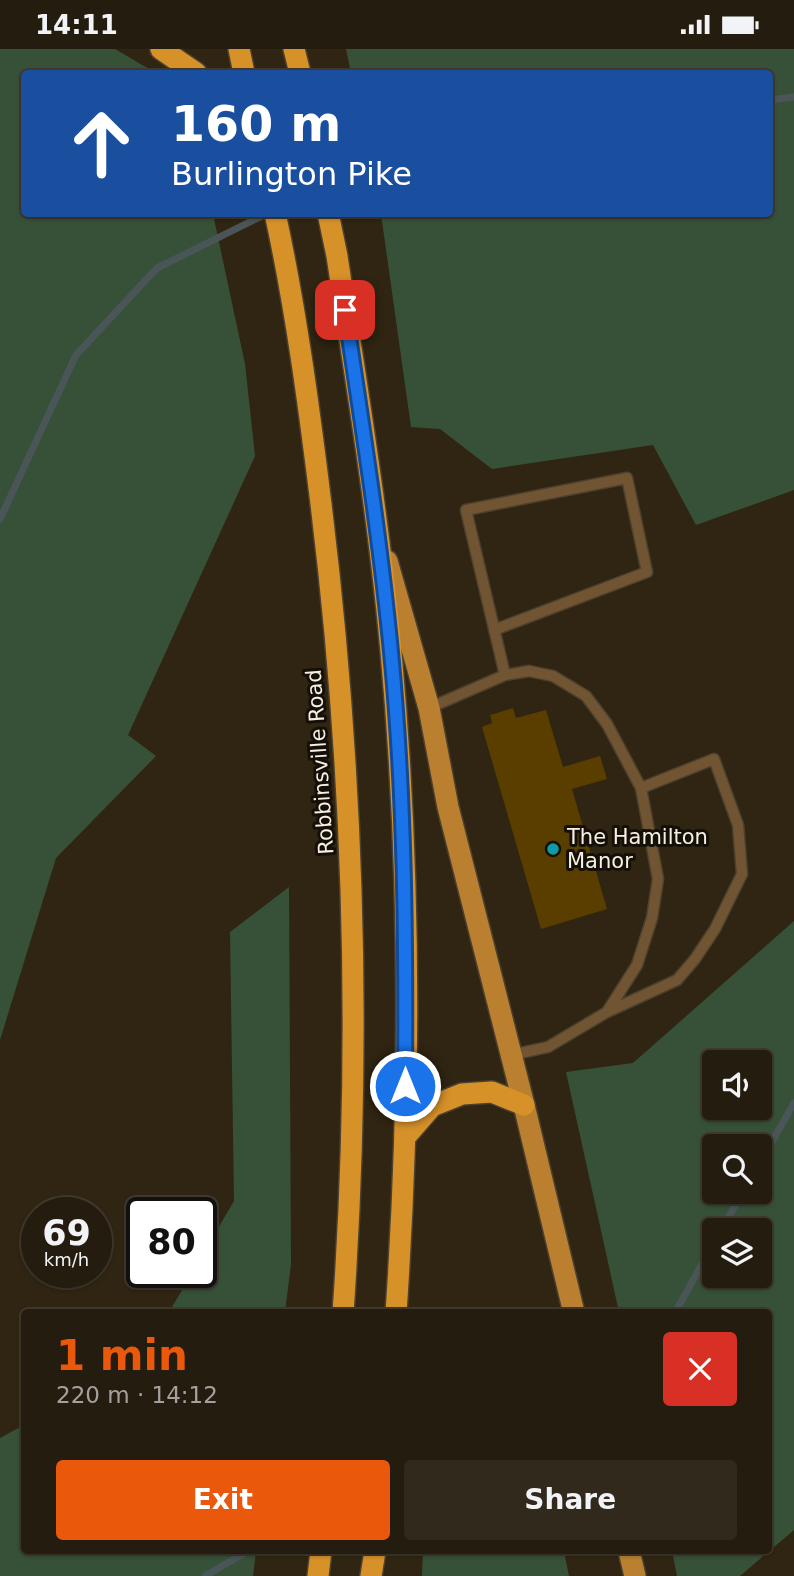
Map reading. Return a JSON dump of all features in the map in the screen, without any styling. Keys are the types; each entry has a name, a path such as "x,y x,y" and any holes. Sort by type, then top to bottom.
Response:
{"highway":[{"path":"161,49 192,70"},
{"path":"239,49 243,70"},
{"path":"294,49 299,70"},
{"name":"Robbinsville Road","path":"276,217 306,392 329,566 349,805 354,977 351,1140 343,1309"},
{"path":"329,220 378,528 391,654 402,821 405,1137 396,1309"},
{"path":"405,1137 432,1107 462,1094 492,1092 524,1105"}],"main road":[{"path":"378,528 429,708 448,807 574,1309"},
{"path":"630,1554 635,1576"}],"lane":[{"path":"494,630 647,572 626,478 466,510 494,630 505,675"},
{"path":"429,708 505,675 529,671 553,676 586,696 607,724 641,787 658,879 652,918 637,965 607,1012"},
{"path":"512,1055 548,1047 607,1012 677,980 715,929 742,874 738,825 714,759 641,787"}],"green space":[{"path":"0,49 115,49 151,70 21,70 21,217 214,217 245,364 255,456 128,735 156,756 56,858 0,1040"},
{"path":"346,49 794,49 794,490 696,525 653,445 492,469 440,429 411,427 381,217 773,217 773,70 350,70"},
{"path":"289,887 291,1264 285,1309 171,1309 183,1288 217,1288 217,1230 234,1201 230,932"},
{"path":"794,921 794,1530 772,1549 772,1309 618,1309 566,1072 633,1063"},
{"path":"21,1427 21,1554 256,1554 253,1576 0,1576 0,1438"},
{"path":"423,1554 565,1554 569,1576 422,1576"},
{"path":"673,1554 766,1554 740,1576 677,1576"}],"building":[{"name":"The Hamilton Manor","path":"513,708 516,718 546,710 563,767 600,756 607,779 572,789 607,909 541,929 482,727 492,723 490,715"}],"waterway":[{"path":"773,100 794,97"},
{"path":"0,519 76,355 157,268 260,217"},
{"path":"772,1142 794,1103"},
{"path":"728,1218 736,1204"},
{"path":"677,1309 702,1264"},
{"path":"205,1576 243,1554"}],"place":[{"name":"The Hamilton Manor","path":"553,849"}],"route":[{"path":"345,310 378,528 391,654 402,821 405,1086"}]}
